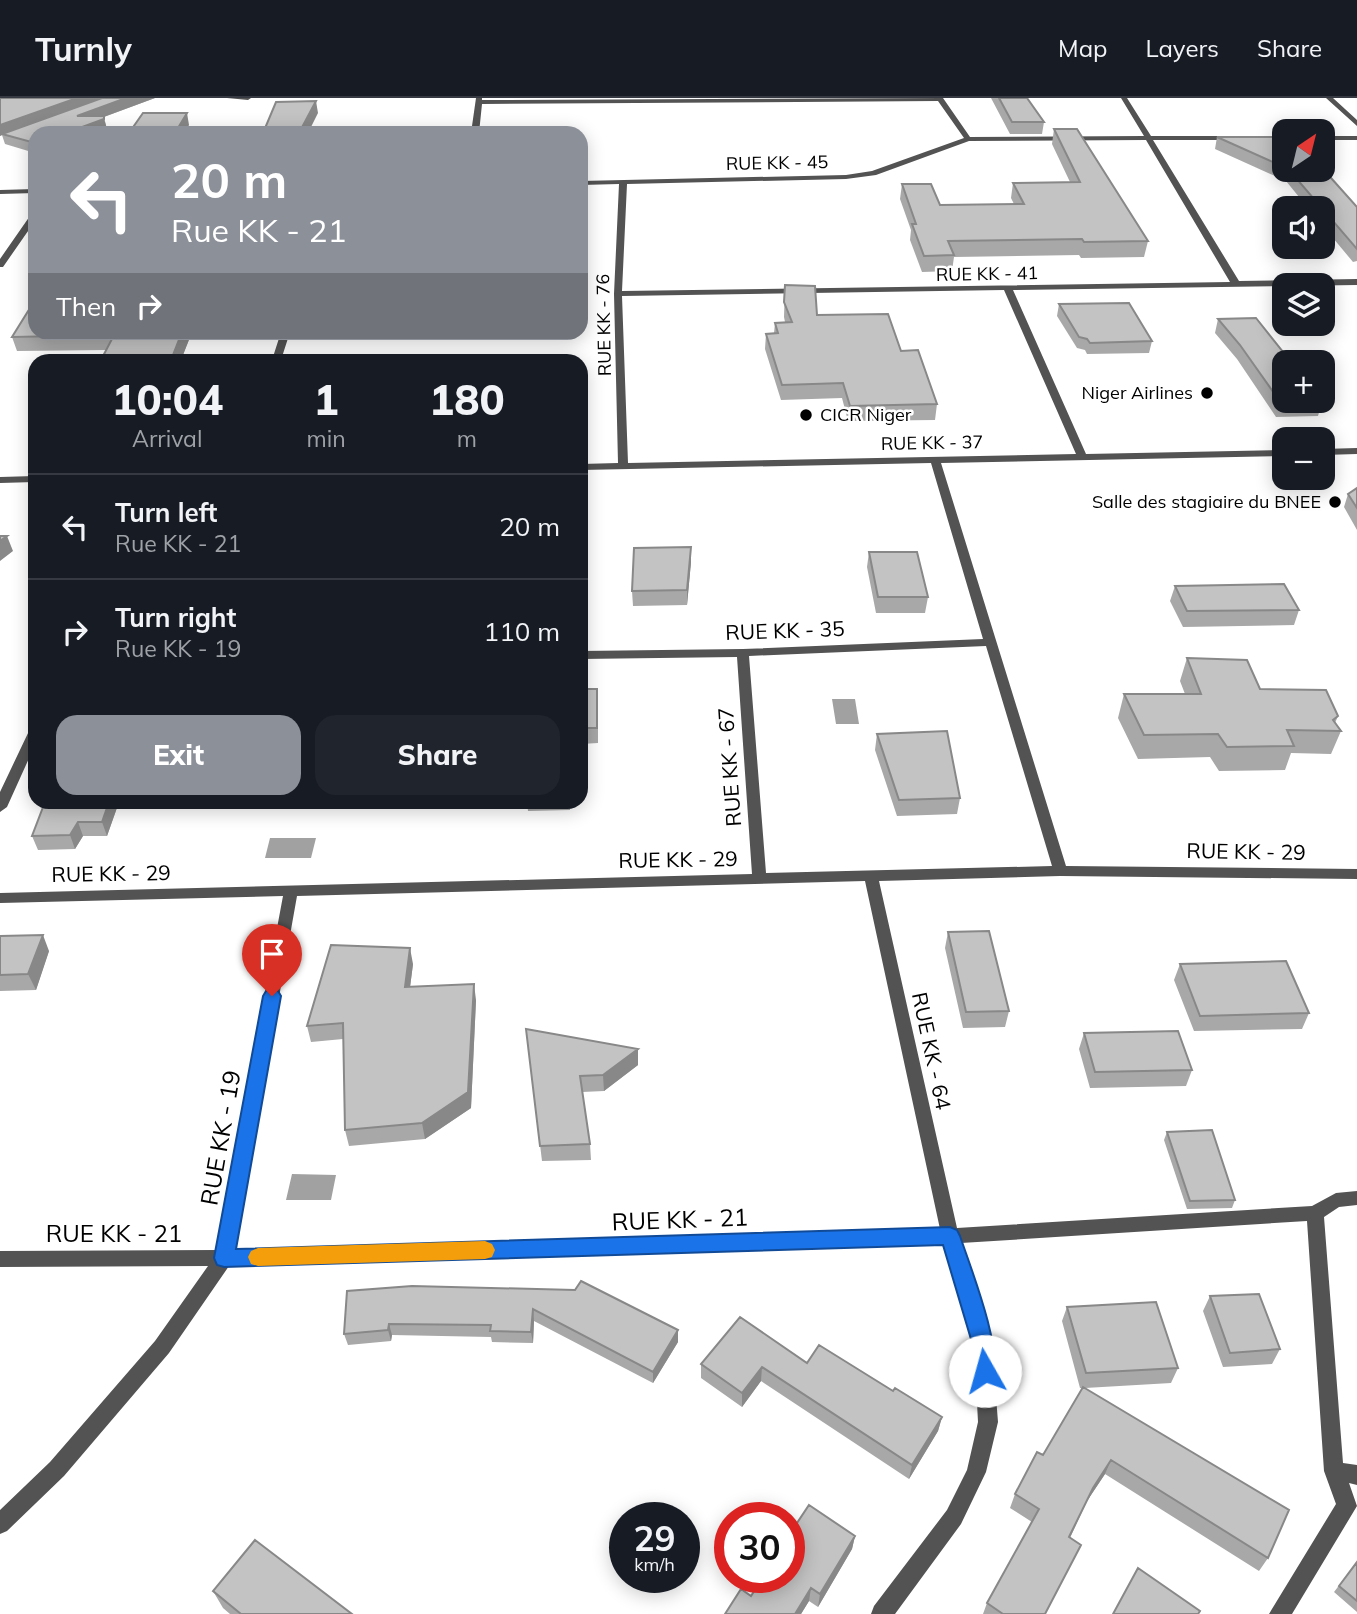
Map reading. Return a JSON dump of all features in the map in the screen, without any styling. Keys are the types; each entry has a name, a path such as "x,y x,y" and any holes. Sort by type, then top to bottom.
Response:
{"street":[{"path":"230,98 248,98"},
{"path":"476,126 479,100 939,98 968,139 1244,138"},
{"path":"1124,98 1236,284"},
{"path":"1329,98 1357,124"},
{"path":"1335,138 1357,138"},
{"name":"RUE KK - 45","path":"588,183 846,177 873,173 968,139"},
{"name":"RUE KK - 76","path":"623,183 618,294 623,467"},
{"path":"0,192 28,191"},
{"path":"0,265 28,225"},
{"name":"RUE KK - 41","path":"618,294 1357,282"},
{"path":"1008,289 1082,457"},
{"path":"1335,452 1357,451"},
{"name":"RUE KK - 37","path":"588,467 1272,453"},
{"path":"935,460 1060,871"},
{"path":"0,480 28,479"},
{"name":"RUE KK - 35","path":"588,655 743,653 991,642"},
{"name":"RUE KK - 67","path":"743,653 759,878"},
{"path":"0,807 28,746"},
{"name":"RUE KK - 29","path":"0,898 1060,871 1357,874"},
{"name":"RUE KK - 64","path":"871,876 950,1236 983,1346 988,1422 975,1472 954,1517 882,1614"},
{"name":"RUE KK - 19","path":"0,1524 57,1468 162,1347 224,1258 291,891"},
{"name":"RUE KK - 21","path":"0,1259 224,1258 950,1236 1315,1213 1336,1200 1357,1198"},
{"path":"1280,1614 1352,1511 1334,1471 1315,1213"},
{"path":"1334,1471 1357,1475"}],"shaded area":[{"path":"832,699 855,699 859,724 836,724"},
{"path":"270,838 316,838 311,858 265,858"},
{"path":"292,1174 336,1175 331,1200 286,1200"}],"building":[{"path":"0,98 77,98 0,125"},
{"path":"102,98 126,98 77,116 104,116 104,119 85,126 28,126 28,141 2,134"},
{"path":"999,98 1027,98 1044,122 1012,122"},
{"path":"316,101 303,126 266,126 276,102"},
{"path":"143,113 187,113 179,126 134,126"},
{"path":"1054,129 1077,129 1148,241 948,241 954,255 924,256 912,224 916,224 902,184 931,184 940,205 1024,204 1013,183 1080,182"},
{"path":"1217,137 1272,137 1272,162"},
{"path":"1299,182 1335,182 1357,207 1357,249 1335,223 1335,196 1311,196"},
{"path":"785,285 815,286 817,315 888,314 901,351 918,350 937,404 850,406 843,383 782,385 766,334 778,333 775,323 792,322 784,302"},
{"path":"1129,303 1152,341 1090,343 1079,337 1059,304"},
{"path":"28,311 28,337 12,337"},
{"path":"1256,318 1281,350 1272,350 1272,390 1240,345 1218,319"},
{"path":"111,340 179,340 173,354 104,354"},
{"path":"1357,488 1357,508 1348,494"},
{"path":"691,547 687,590 632,591 634,548"},
{"path":"869,552 917,552 928,597 878,597"},
{"path":"1284,584 1299,610 1187,611 1175,586"},
{"path":"1187,658 1247,660 1260,689 1326,690 1338,716 1333,720 1341,731 1287,730 1294,746 1227,747 1218,734 1144,735 1124,694 1201,694"},
{"path":"588,689 597,689 597,728 588,728"},
{"path":"947,731 960,798 899,800 877,734"},
{"path":"42,809 107,809 102,822 78,822 70,835 32,836"},
{"path":"989,931 1009,1011 966,1012 948,932"},
{"path":"43,935 28,974 0,975 0,936"},
{"path":"331,945 410,948 405,987 474,984 468,1092 422,1123 345,1130 343,1023 307,1026"},
{"path":"1286,961 1309,1013 1200,1016 1180,964"},
{"path":"526,1029 638,1049 603,1075 580,1076 590,1144 540,1146"},
{"path":"1178,1031 1192,1070 1095,1072 1084,1033"},
{"path":"1212,1130 1235,1200 1190,1201 1167,1132"},
{"path":"581,1281 678,1330 653,1372 533,1309 531,1332 490,1331 491,1325 389,1324 388,1330 344,1334 347,1291 412,1286 575,1290"},
{"path":"1259,1294 1280,1349 1230,1353 1210,1296"},
{"path":"1156,1302 1178,1368 1086,1373 1067,1307"},
{"path":"740,1317 807,1363 819,1345 893,1391 895,1388 942,1417 912,1465 762,1367 742,1393 701,1364"},
{"path":"1083,1387 1289,1510 1268,1558 1111,1460 1093,1488 1069,1537 1081,1545 1045,1614 1003,1614 987,1603 1039,1509 1015,1494 1037,1452 1043,1455"},
{"path":"809,1505 855,1536 820,1594 811,1588 795,1614 725,1614 738,1593 751,1596 753,1593 805,1593 805,1511"},
{"path":"255,1540 352,1614 241,1614 213,1591"},
{"path":"1357,1562 1357,1601 1339,1586"},
{"path":"1138,1568 1200,1611 1198,1614 1113,1614"}],"slow traffic":[{"path":"258,1257 485,1250"}],"place":[{"name":"Niger Airlines","path":"1207,393"},
{"name":"CICR Niger","path":"806,415"},
{"name":"Salle des stagiaire du BNEE","path":"1335,502"}],"route":[{"path":"272,996 224,1258 950,1236 983,1346 985,1371"}]}
